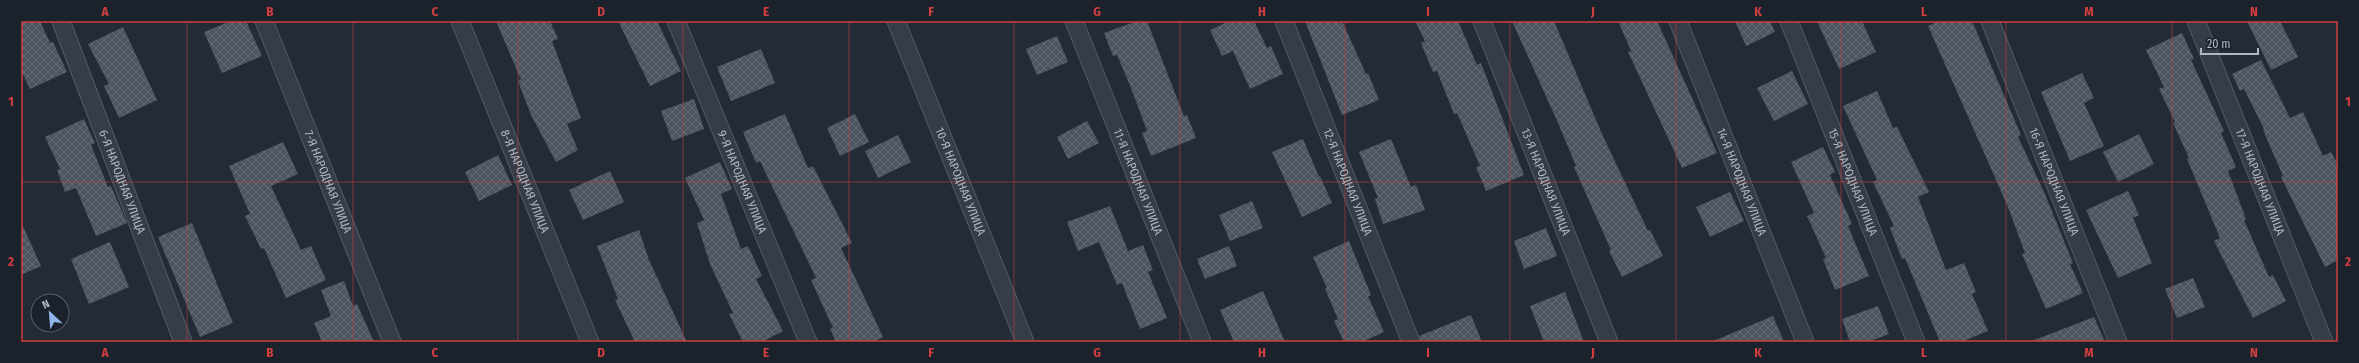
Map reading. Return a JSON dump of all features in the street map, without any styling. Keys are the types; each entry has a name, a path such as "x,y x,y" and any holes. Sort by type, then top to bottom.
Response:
{"street":[{"name":"6-Я НАРОДНАЯ УЛИЦА","path":"61,21 183,342"},
{"name":"7-Я НАРОДНАЯ УЛИЦА","path":"264,21 392,342"},
{"name":"8-Я НАРОДНАЯ УЛИЦА","path":"460,21 590,342"},
{"name":"9-Я НАРОДНАЯ УЛИЦА","path":"676,21 808,342"},
{"name":"10-Я НАРОДНАЯ УЛИЦА","path":"896,21 1025,342"},
{"name":"11-Я НАРОДНАЯ УЛИЦА","path":"1074,21 1202,342"},
{"name":"12-Я НАРОДНАЯ УЛИЦА","path":"1284,21 1411,342"},
{"name":"13-Я НАРОДНАЯ УЛИЦА","path":"1482,21 1609,342"},
{"name":"14-Я НАРОДНАЯ УЛИЦА","path":"1678,21 1805,342"},
{"name":"15-Я НАРОДНАЯ УЛИЦА","path":"1789,21 1916,342"},
{"name":"16-Я НАРОДНАЯ УЛИЦА","path":"1990,21 2118,342"},
{"name":"17-Я НАРОДНАЯ УЛИЦА","path":"2196,21 2324,342"}],"building":[{"path":"21,21 40,21 50,43 53,42 67,72 30,89 21,70"},
{"path":"231,21 246,21 262,56 222,73 204,32"},
{"path":"496,21 550,21 558,39 552,41 581,118 567,124 578,150 556,162 531,115 518,81 521,80"},
{"path":"618,21 657,21 681,71 650,86"},
{"path":"1137,21 1147,21 1184,116 1187,115 1196,138 1151,156 1142,133 1147,131 1131,88 1117,55 1113,56 1104,33"},
{"path":"1229,21 1254,21 1267,48 1271,46 1283,74 1250,89 1233,51 1222,56 1210,30"},
{"path":"1305,21 1342,21 1366,74 1368,73 1379,100 1342,115"},
{"path":"1415,21 1458,21 1477,65 1481,63 1524,175 1486,191 1476,167 1480,166 1457,113 1454,114 1437,71 1433,72 1421,43 1425,41"},
{"path":"1512,21 1554,21 1602,134 1648,231 1650,230 1663,256 1622,277 1609,251 1611,250 1574,167 1576,166 1558,123"},
{"path":"1618,21 1657,21 1717,153 1682,168 1628,52 1631,51"},
{"path":"1735,21 1770,21 1775,32 1746,46"},
{"path":"1817,21 1862,21 1876,52 1839,69"},
{"path":"1939,21 1972,21 2021,135 2018,137 2044,192 2073,263 2070,264 2083,293 2046,309 2022,254 2025,253 2008,207 1928,26"},
{"path":"2247,21 2280,21 2298,57 2271,70"},
{"path":"123,27 157,100 119,118 104,86 109,84 88,44"},
{"path":"2182,33 2194,59 2191,60 2224,131 2221,133 2236,167 2228,171 2246,219 2244,220 2269,277 2273,275 2286,301 2253,318 2214,241 2220,238 2187,159 2189,158 2173,123 2175,122 2159,89 2164,87 2146,50"},
{"path":"1057,36 1068,62 1037,75 1026,49"},
{"path":"761,49 775,83 731,101 717,67"},
{"path":"2261,60 2290,118 2303,112 2323,156 2331,152 2338,165 2338,260 2325,267 2281,177 2283,176 2263,130 2264,129 2244,89 2240,91 2232,74"},
{"path":"1792,71 1808,104 1774,121 1757,88"},
{"path":"2082,73 2094,98 2084,103 2104,146 2070,161 2041,92"},
{"path":"1877,91 1893,128 1897,127 1929,192 1918,197 1946,270 1964,263 1976,292 1972,294 1988,331 1961,342 1940,342 1905,258 1902,259 1890,228 1894,226 1873,182 1877,180 1843,106"},
{"path":"694,99 704,129 672,141 661,111"},
{"path":"785,114 808,168 813,166 852,243 841,248 883,337 873,342 836,342 830,329 833,328 811,280 816,278 760,161 756,163 743,132"},
{"path":"855,114 869,142 840,156 827,128"},
{"path":"84,119 95,143 91,145 108,187 111,186 127,223 96,236 76,188 65,192 57,170 60,169 45,137"},
{"path":"1087,121 1099,143 1068,159 1057,137"},
{"path":"2139,134 2154,164 2118,182 2103,152"},
{"path":"898,135 911,162 878,178 865,151"},
{"path":"1303,139 1332,203 1302,217 1272,152"},
{"path":"1391,139 1411,187 1416,185 1425,210 1383,224 1375,199 1378,198 1359,152"},
{"path":"283,142 298,174 271,186 301,250 311,246 326,280 286,298 264,248 261,249 245,216 250,214 229,166"},
{"path":"1823,147 1835,172 1830,175 1852,224 1848,226 1869,276 1835,290 1823,259 1826,258 1807,216 1814,213 1791,162"},
{"path":"498,155 512,185 479,201 465,172"},
{"path":"720,162 732,189 721,194 741,249 748,246 762,276 756,279 783,331 762,342 743,342 729,314 733,313 710,264 697,223 704,220 685,178"},
{"path":"610,171 624,202 583,220 569,190"},
{"path":"2128,191 2139,215 2133,218 2152,263 2118,278 2086,210"},
{"path":"1730,192 1744,221 1710,237 1696,207"},
{"path":"1252,201 1263,228 1230,241 1219,215"},
{"path":"1110,206 1128,251 1143,245 1153,270 1148,272 1167,318 1140,329 1122,283 1117,285 1099,242 1078,251 1067,222"},
{"path":"21,222 41,266 21,275"},
{"path":"192,223 233,323 200,337 158,237"},
{"path":"1546,228 1557,256 1524,269 1514,241"},
{"path":"639,230 649,260 687,342 635,342 615,300 618,299 597,246"},
{"path":"1349,241 1371,295 1368,296 1384,332 1362,342 1344,342 1334,321 1338,319 1325,289 1327,288 1313,257"},
{"path":"110,242 129,287 89,304 71,259"},
{"path":"1229,246 1237,266 1205,279 1197,259"},
{"path":"2193,278 2205,307 2177,318 2165,289"},
{"path":"344,281 353,306 357,304 374,342 322,342 314,323 331,316 321,290"},
{"path":"1263,291 1285,342 1234,342 1220,310"},
{"path":"1565,292 1584,342 1544,342 1530,306"},
{"path":"1878,306 1889,334 1868,342 1850,342 1842,319"},
{"path":"1471,315 1482,342 1421,342 1419,336"},
{"path":"1773,316 1784,342 1711,342"},
{"path":"2094,317 2105,342 2032,342 2032,341"}]}
